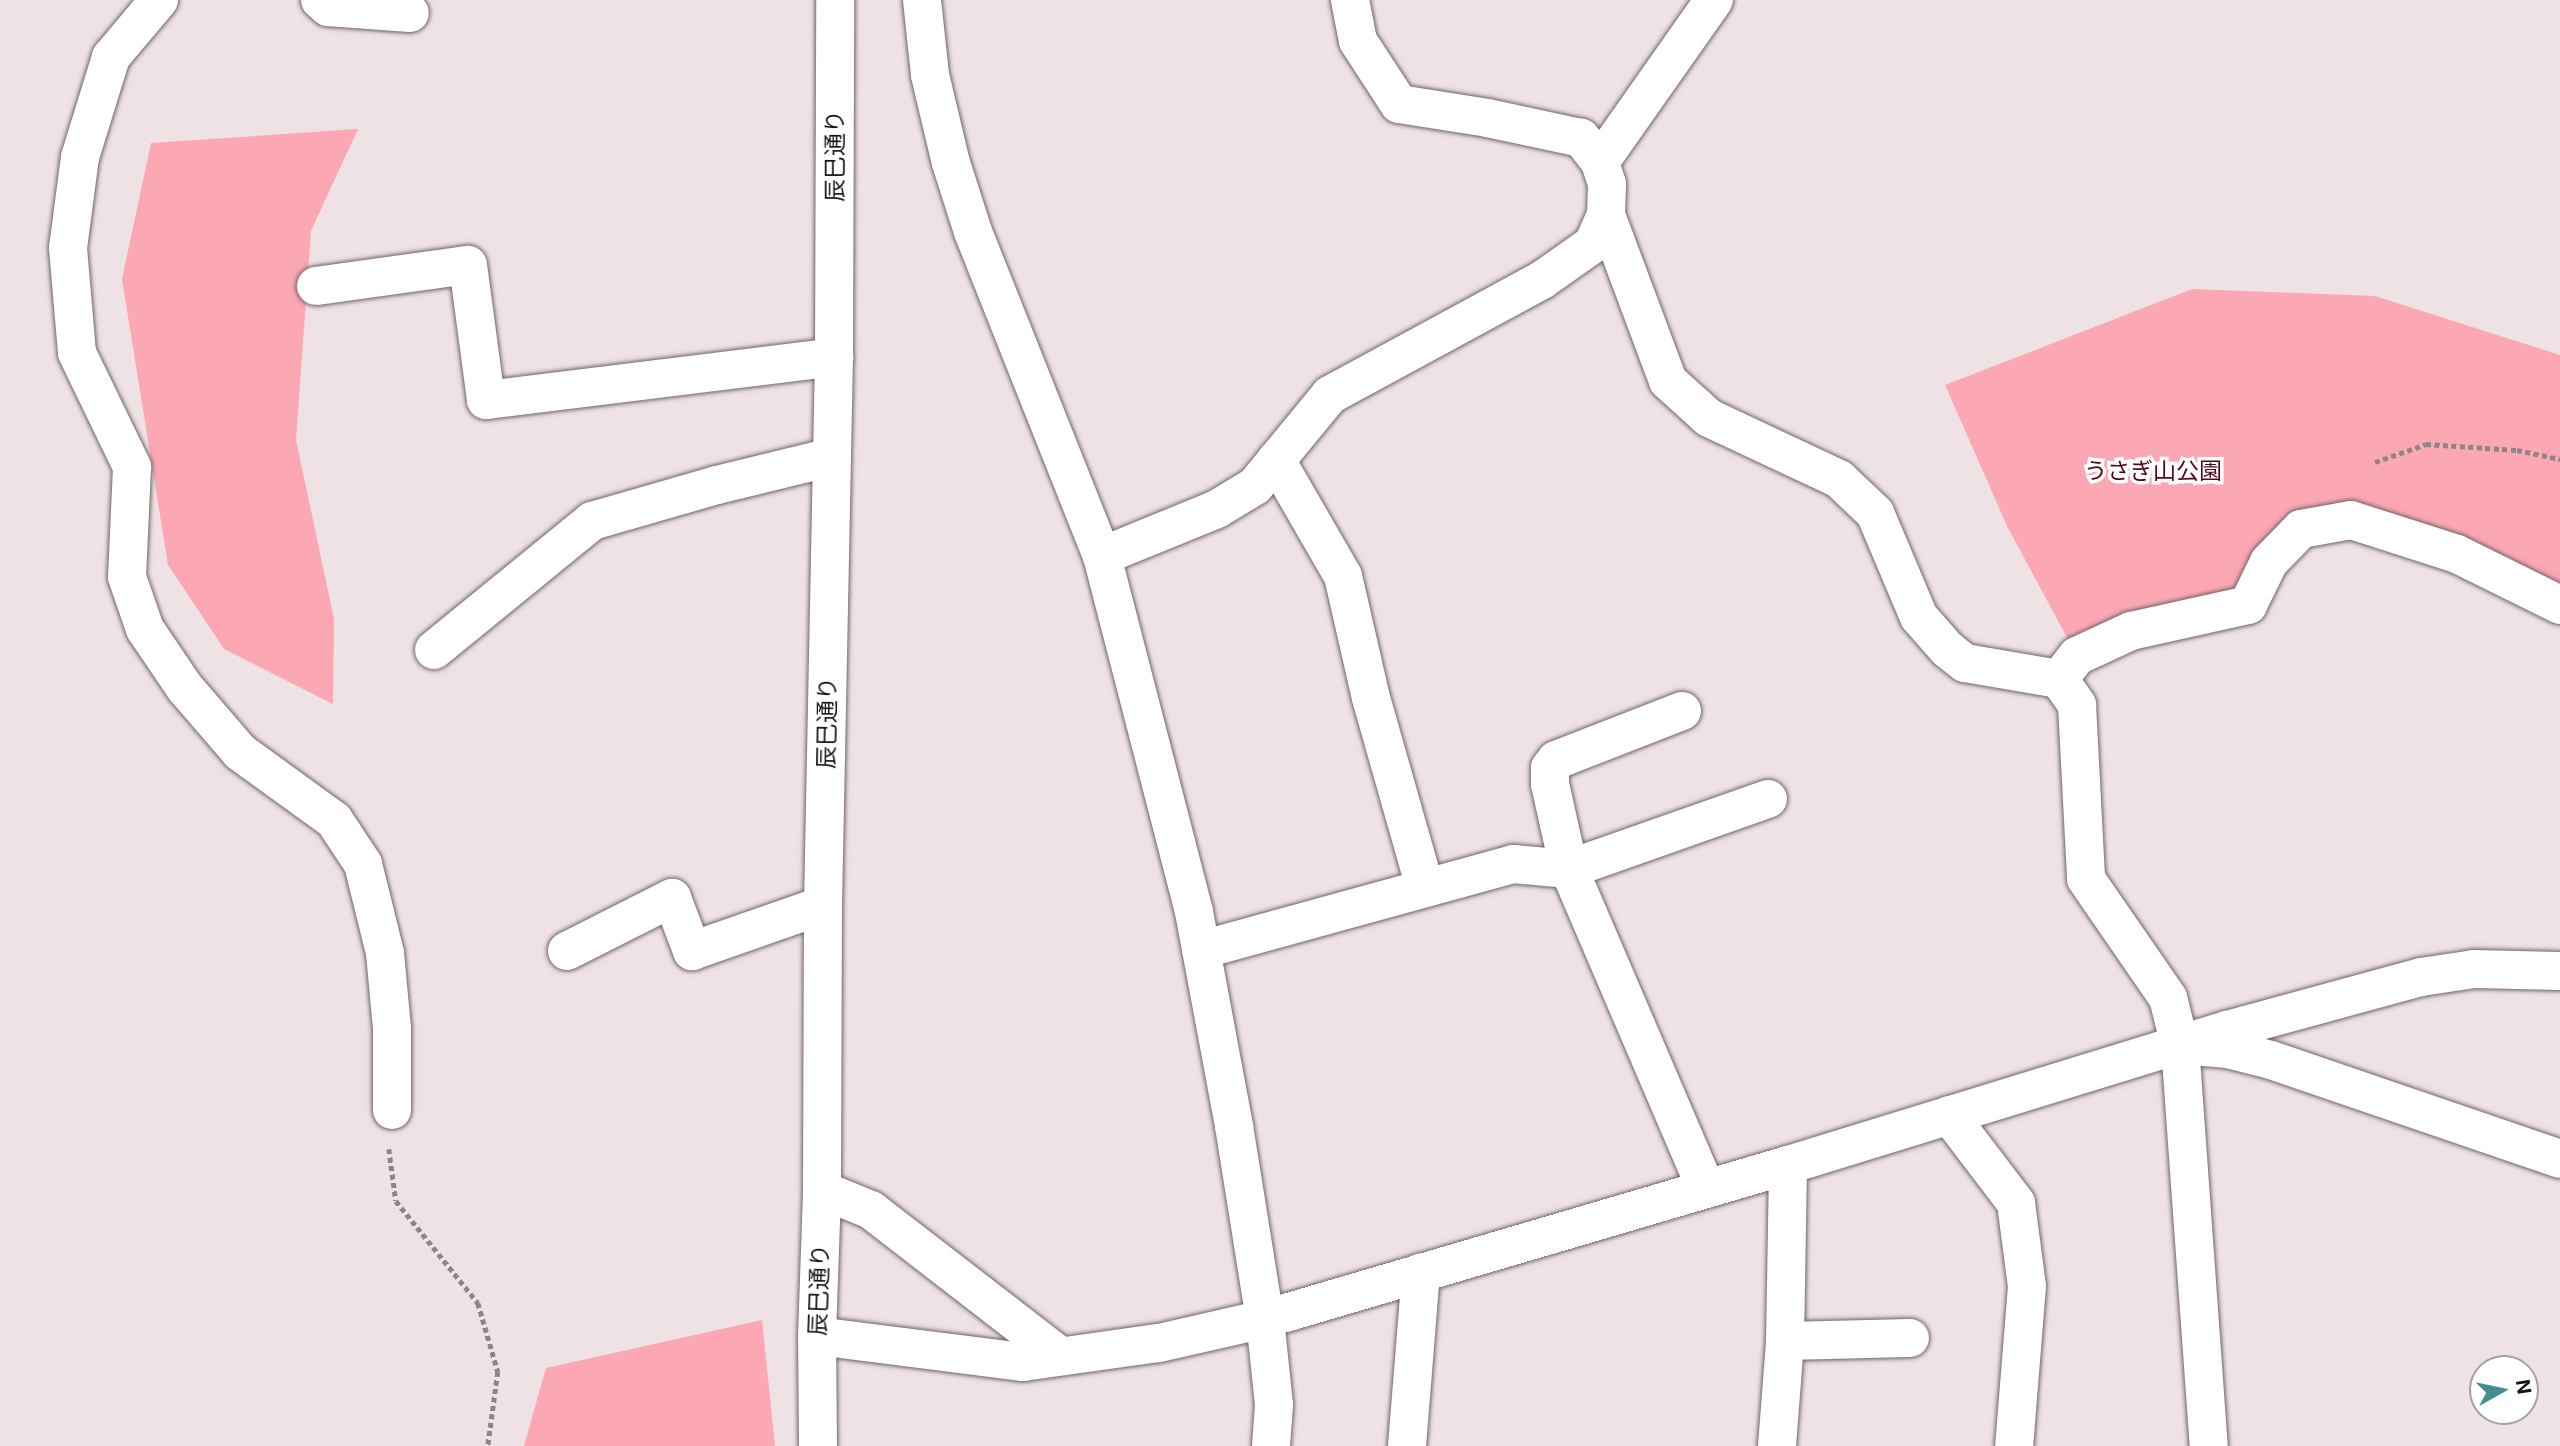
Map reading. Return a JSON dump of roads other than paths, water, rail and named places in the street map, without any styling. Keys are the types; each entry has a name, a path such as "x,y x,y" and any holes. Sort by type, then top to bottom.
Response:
{"street":[{"path":"159,0 111,57 80,157 68,248 77,353 132,467 127,577 145,629 185,688 240,752 334,820 363,864 385,953 392,1028 393,1110"},
{"path":"320,0 328,7 410,13"},
{"name":"辰巳通り","path":"818,1446 823,905 834,357 835,0"},
{"path":"922,0 930,75 951,163 969,220 1101,556 1201,950 1265,1319 1274,1405 1271,1446"},
{"path":"1350,0 1358,41 1399,104 1488,118 1581,138 1600,162 1607,184 1606,215 1668,380 1709,418 1839,479 1875,513 1919,617 1947,649 1965,663 2059,679 2077,705 2086,879 2168,999 2180,1045 2208,1446"},
{"path":"1600,162 1714,0"},
{"path":"1101,556 1217,509 1255,486 1330,395 1542,280 1592,244 1606,215"},
{"path":"316,286 468,265 486,400 834,357"},
{"path":"433,650 592,521 717,485 832,457"},
{"path":"1276,460 1343,576 1371,698 1425,887"},
{"path":"2059,679 2077,656 2131,631 2248,604 2269,562 2301,529 2351,520 2457,554 2560,606"},
{"path":"1682,711 1556,760 1550,768 1550,784 1569,869 1706,1189"},
{"path":"1201,950 1513,864 1569,869 1768,799"},
{"path":"567,951 672,898 692,951 823,905"},
{"path":"817,1336 1023,1362 1159,1343 1265,1319 1788,1165 2180,1045 2421,977 2474,969 2560,971"},
{"path":"2180,1045 2228,1049 2271,1060 2560,1159"},
{"path":"1949,1115 2015,1203 2026,1286 2014,1446"},
{"path":"1777,1446 1784,1341 1788,1165"},
{"path":"822,1190 872,1210 1060,1356"},
{"path":"1407,1446 1421,1273"},
{"path":"1784,1341 1910,1338"}],"park label":[{"name":"うさぎ山公園","path":"2153,471"}]}
